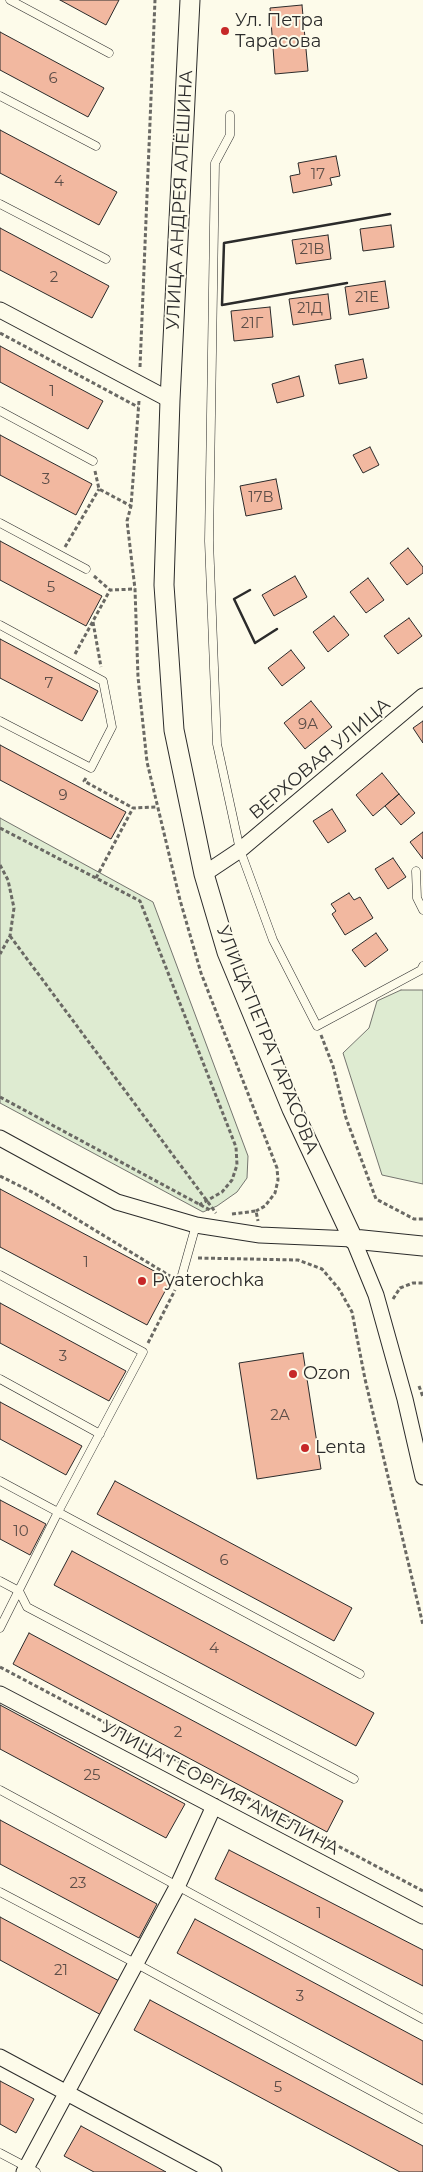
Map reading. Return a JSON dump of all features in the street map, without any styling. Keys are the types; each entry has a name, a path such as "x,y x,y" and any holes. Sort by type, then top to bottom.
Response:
{"street":[{"name":"УЛИЦА АНДРЕЯ АЛЁШИНА","path":"170,400 190,0"},
{"path":"0,310 170,400"},
{"name":"УЛИЦА ПЕТРА ТАРАСОВА","path":"170,400 164,585 174,720 190,812 204,874 227,952 292,1109 353,1238"},
{"name":"ВЕРХОВАЯ УЛИЦА","path":"204,874 240,850 423,696"},
{"path":"0,1138 117,1202 196,1225 260,1235 353,1238 423,1246"},
{"path":"353,1238 378,1305 405,1399 423,1478"},
{"name":"УЛИЦА ГЕОРГИЯ АМЕЛИНА","path":"0,1694 423,1916"},
{"path":"29,2170 66,2094 178,1884 214,1806"},
{"path":"0,2057 214,2172"}],"lane":[{"path":"10,0 108,53"},
{"path":"0,96 96,146"},
{"path":"230,115 230,135 215,163 209,541 216,744 240,850 273,940 317,1026 422,969"},
{"path":"0,204 106,259"},
{"path":"0,411 93,462"},
{"path":"0,523 86,568"},
{"path":"0,625 103,681 112,727 91,768 0,721"},
{"path":"416,872 417,898 423,910"},
{"path":"180,1282 196,1225"},
{"path":"0,1275 143,1352 58,1512 0,1628"},
{"path":"0,1379 100,1434"},
{"path":"0,1481 360,1674"},
{"path":"0,1581 18,1591 27,1607 354,1779"},
{"path":"0,1790 178,1884 423,2018"},
{"path":"0,1892 135,1963 423,2120"},
{"path":"0,2153 29,2170"}],"path":[{"path":"139,384 155,0"},
{"path":"0,332 138,408"},
{"path":"60,555 99,489 93,462"},
{"path":"99,489 130,506"},
{"path":"86,568 110,590 135,590"},
{"path":"70,663 110,590"},
{"path":"93,621 103,681"},
{"path":"91,768 84,781 133,808 157,807"},
{"path":"96,878 133,808"},
{"path":"0,828 140,901 236,1147 237,1165 232,1180 222,1192 199,1205"},
{"path":"0,865 12,894 13,915 10,936 0,954"},
{"path":"10,936 216,1213"},
{"path":"317,1026 333,1066 346,1118 376,1199 414,1219 423,1219"},
{"path":"0,1097 199,1205 220,1214"},
{"path":"0,1176 34,1193 180,1282 143,1352"},
{"path":"226,1215 256,1211 260,1235 256,1258"},
{"path":"186,1258 298,1260 322,1269 339,1289 352,1312 365,1379 423,1625"},
{"path":"393,1308 393,1298 400,1288 413,1283 423,1283"},
{"path":"417,1379 423,1397"},
{"path":"0,1667 423,1891"}],"green space":[{"path":"0,818 153,902 248,1156 247,1178 237,1192 217,1206 203,1212 0,1103"},
{"path":"401,990 423,990 423,1184 382,1175 343,1053 369,1028 377,1001"}],"building":[{"path":"60,0 119,0 106,25"},
{"path":"302,5 308,71 275,74 270,8"},
{"path":"0,32 104,88 88,117 0,70"},
{"path":"0,130 117,192 99,225 0,173"},
{"path":"336,156 340,176 330,178 332,185 293,193 290,176 300,174 298,163"},
{"path":"391,225 394,247 363,251 360,229"},
{"path":"0,228 109,286 92,318 0,270"},
{"path":"328,235 331,259 296,264 292,240"},
{"path":"385,281 389,308 349,315 345,287"},
{"path":"328,294 331,319 293,325 289,299"},
{"path":"270,307 273,337 234,341 231,311"},
{"path":"0,346 103,401 88,429 0,382"},
{"path":"363,359 367,378 339,384 335,365"},
{"path":"299,376 304,396 277,403 272,384"},
{"path":"0,435 92,484 76,515 0,475"},
{"path":"370,447 379,465 363,473 353,455"},
{"path":"276,479 282,509 246,516 240,486"},
{"path":"0,541 102,596 86,626 0,580"},
{"path":"408,548 423,567 423,573 407,585 390,563"},
{"path":"295,576 307,597 274,616 262,595"},
{"path":"368,578 384,600 366,613 350,592"},
{"path":"334,616 349,635 328,652 313,632"},
{"path":"409,618 422,636 398,654 384,636"},
{"path":"0,639 98,691 82,721 0,678"},
{"path":"291,650 305,668 282,686 268,668"},
{"path":"311,701 332,727 305,749 284,723"},
{"path":"423,721 423,743 413,728"},
{"path":"0,745 126,812 111,839 0,780"},
{"path":"382,773 399,794 373,816 356,795"},
{"path":"399,794 415,813 401,825 385,806"},
{"path":"332,809 346,831 328,843 313,821"},
{"path":"423,832 423,859 410,842"},
{"path":"393,858 406,877 388,889 375,869"},
{"path":"349,893 354,900 360,897 373,918 345,935 332,914 336,911 331,904"},
{"path":"376,933 388,950 365,967 352,950"},
{"path":"0,1189 171,1280 147,1325 0,1247"},
{"path":"0,1303 126,1371 109,1401 0,1343"},
{"path":"303,1353 321,1469 257,1479 239,1363"},
{"path":"0,1402 82,1446 66,1475 0,1439"},
{"path":"115,1481 352,1608 334,1641 97,1514"},
{"path":"0,1500 46,1524 30,1555 0,1539"},
{"path":"72,1551 374,1713 356,1746 54,1585"},
{"path":"29,1633 343,1801 327,1832 13,1664"},
{"path":"0,1705 185,1804 166,1838 0,1749"},
{"path":"0,1820 157,1904 139,1938 0,1864"},
{"path":"229,1850 423,1950 423,1986 215,1879"},
{"path":"0,1917 121,1982 103,2016 0,1960"},
{"path":"195,1919 423,2041 423,2085 177,1953"},
{"path":"150,2000 423,2146 423,2172 400,2172 134,2030"},
{"path":"0,2081 34,2099 16,2133 0,2124"},
{"path":"81,2126 166,2172 94,2172 64,2156"}],"wall":[{"path":"347,283 222,305 224,243 390,214"},
{"path":"250,590 234,599 255,643 277,629"}],"place":[{"name":"Ул. Петра Тарасова","path":"225,31"},
{"name":"Pyaterochka","path":"142,1281"},
{"name":"Ozon","path":"293,1374"},
{"name":"Lenta","path":"305,1448"}]}
